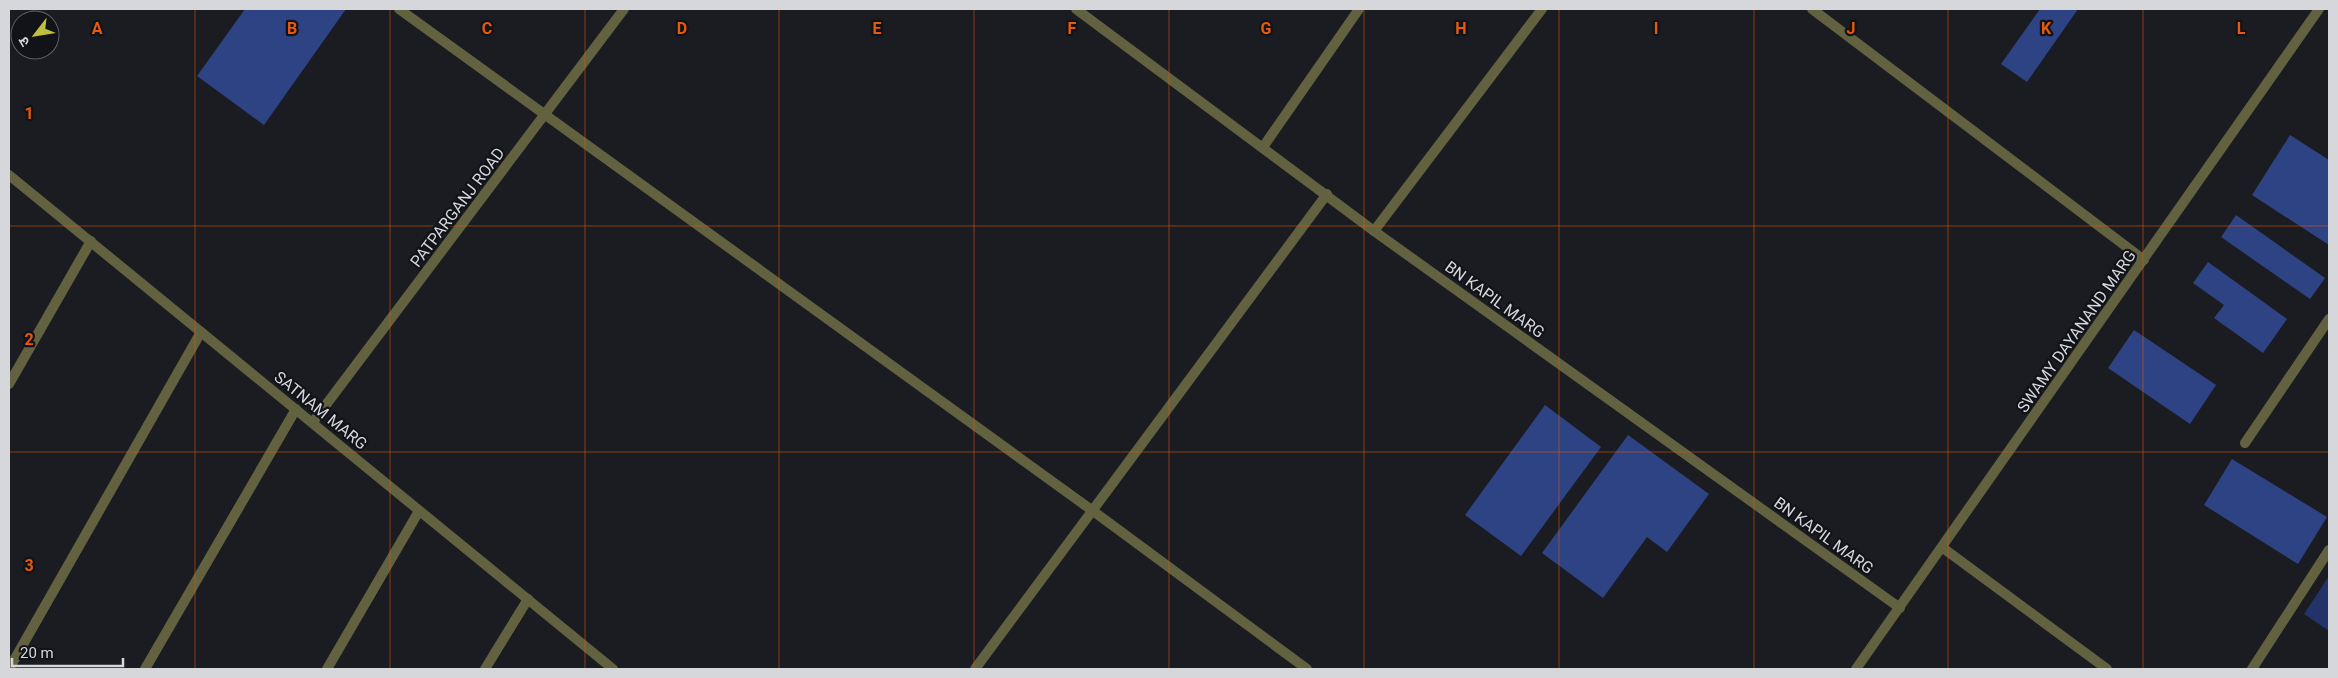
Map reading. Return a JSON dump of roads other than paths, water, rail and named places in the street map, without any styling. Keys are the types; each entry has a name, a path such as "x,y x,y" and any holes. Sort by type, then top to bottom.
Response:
{"street":[{"path":"399,9 1093,511 1307,669"},
{"name":"PATPARGANJ ROAD","path":"312,422 624,9"},
{"name":"BN KAPIL MARG","path":"1076,9 1327,194 1374,231 1900,608"},
{"path":"1263,147 1359,9"},
{"path":"1374,231 1542,9"},
{"path":"1812,9 2144,260"},
{"name":"SWAMY DAYANAND MARG","path":"1856,669 1943,548 2319,9"},
{"name":"SATNAM MARG","path":"9,175 613,669"},
{"path":"975,669 1327,194"},
{"path":"9,384 91,241"},
{"path":"2245,443 2329,319"},
{"path":"9,669 202,332"},
{"path":"145,669 296,409"},
{"path":"327,669 419,511"},
{"path":"1943,548 2107,669"},
{"path":"2252,669 2329,550"},
{"path":"485,669 528,599"}]}
